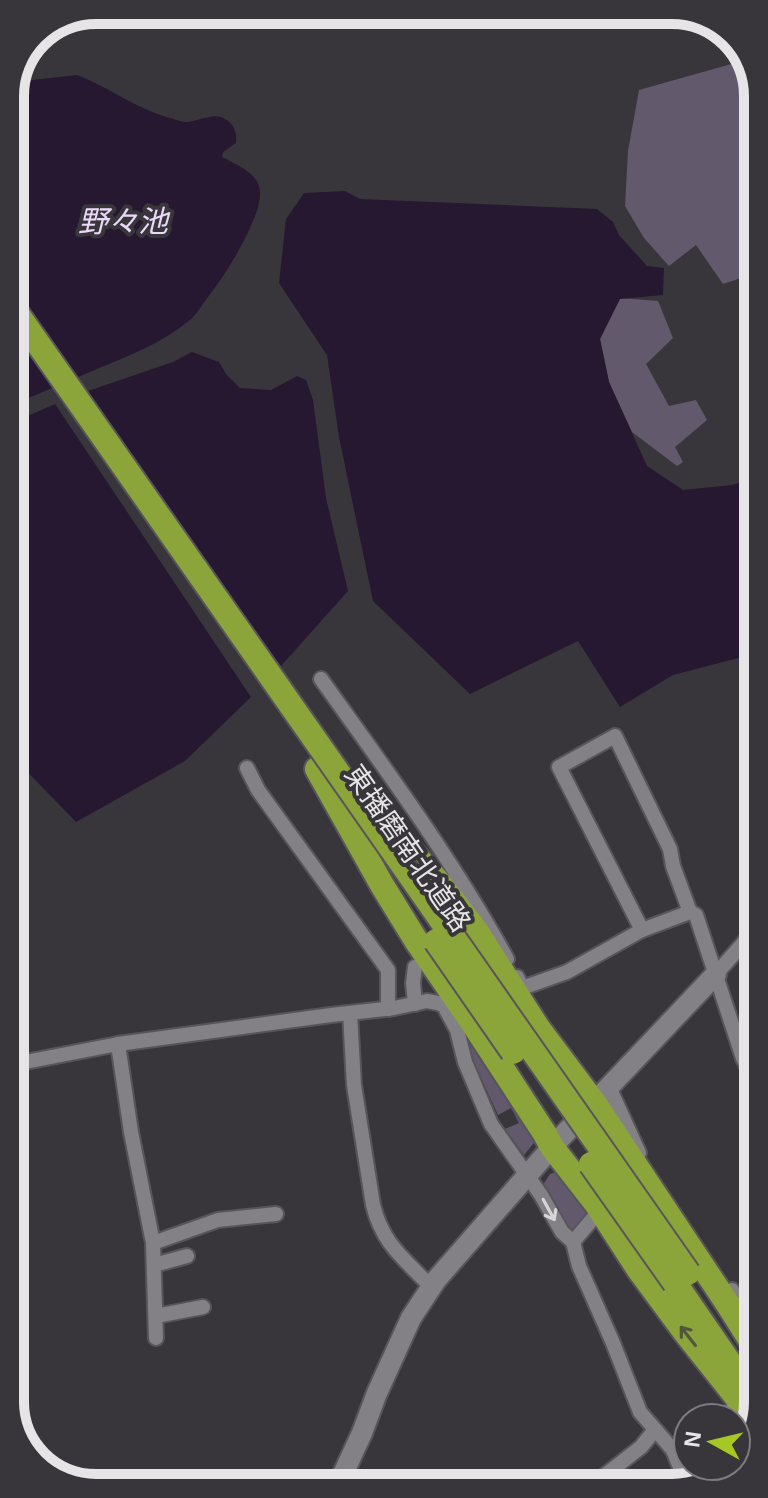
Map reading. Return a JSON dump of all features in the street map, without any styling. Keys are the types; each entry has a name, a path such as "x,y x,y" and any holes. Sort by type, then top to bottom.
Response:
{"highway":[{"name":"東播磨南北道路","path":"24,324 323,764"},
{"name":"東播磨南北道路","path":"24,343 323,764 681,1278 744,1380"},
{"path":"323,764 441,885 475,929 538,1028 602,1095 744,1330"},
{"path":"323,764 382,885 417,942 552,1147 597,1205 684,1331 725,1402"},
{"name":"東播磨南北道路","path":"681,1278 744,1355"}],"street":[{"path":"321,679 412,807 475,903 522,988 567,972 642,930 690,912"},
{"path":"642,930 559,767 615,736 670,849 673,866 690,912 696,915 744,1060"},
{"path":"248,778 388,970 388,1009"},
{"path":"343,1474 411,1318 431,1287 552,1147 744,942"},
{"path":"415,967 415,1004"},
{"path":"24,1062 118,1044 388,1009 427,1001 444,1006 457,1030 465,1062 491,1124 541,1195 562,1232 573,1242 579,1266 640,1412 672,1449"},
{"path":"350,1013 354,1085 377,1223 402,1258 431,1287"},
{"path":"118,1044 131,1132 153,1243 156,1338"},
{"path":"602,1095 744,1306"},
{"path":"573,1242 595,1216 597,1205"},
{"path":"153,1243 218,1220 276,1214"},
{"path":"154,1265 187,1256"},
{"path":"156,1316 203,1307"},
{"path":"606,1474 641,1447 654,1431"}],"shaded area":[{"path":"736,63 739,68 744,96 744,277 723,284 696,245 669,266 644,238 625,206 628,151 639,90"},
{"path":"620,298 658,301 673,338 646,364 669,406 696,400 707,420 675,447 683,462 677,466 632,432 609,382 600,339"},
{"path":"468,1030 537,1139 524,1155 505,1129 519,1123 511,1108 498,1115 472,1058"},
{"path":"561,1173 590,1212 572,1236 541,1188 550,1174"}],"water":[{"name":"野々池","path":"77,75 161,115 186,122 213,116 223,118 232,125 236,143 223,152 222,157 246,170 258,184 260,192 256,214 235,256 190,320 145,348 24,400 24,91 25,81"},
{"path":"345,191 360,199 597,209 613,222 619,235 647,266 664,268 663,295 620,299 600,339 609,382 647,466 683,490 744,481 744,657 673,675 620,707 578,641 470,694 373,601 339,437 327,355 279,283 286,219 304,193"},
{"path":"192,352 219,362 240,388 271,390 297,376 306,380 313,400 326,498 348,591 281,666 82,393 173,362"},
{"path":"55,404 251,697 185,761 76,822 24,768 24,418"}]}
